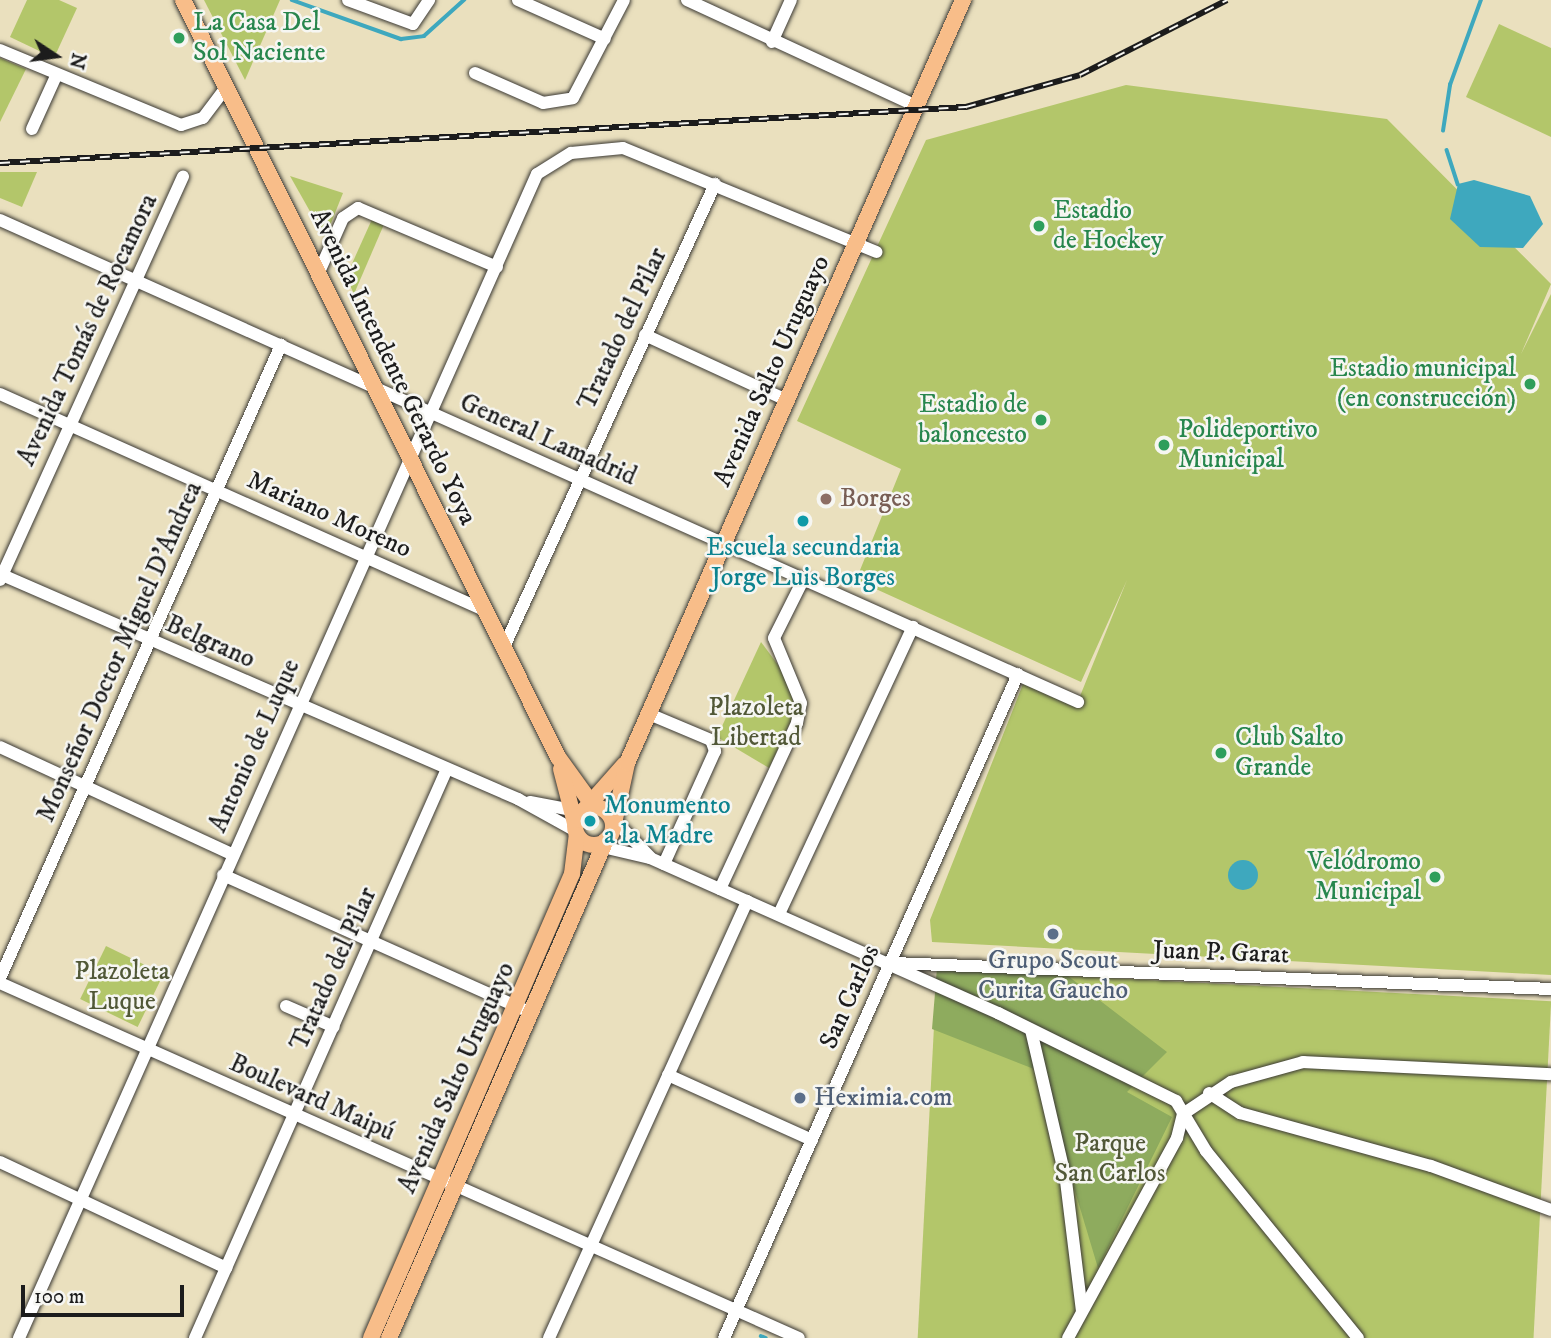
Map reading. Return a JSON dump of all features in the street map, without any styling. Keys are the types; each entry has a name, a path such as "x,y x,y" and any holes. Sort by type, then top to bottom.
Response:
{"main road":[{"name":"Avenida Intendente Gerardo Yoya","path":"183,0 558,757 581,816"},
{"name":"Avenida Salto Uruguayo","path":"379,1337 522,1009 607,833 627,763 963,0"},
{"name":"Avenida Salto Uruguayo","path":"522,1009 572,874 581,816 627,763"},
{"path":"581,816 607,833"},
{"path":"581,816 607,833"}],"street":[{"path":"348,0 413,24 429,0"},
{"path":"519,0 605,38"},
{"path":"475,73 543,103 563,102 582,86 624,0"},
{"path":"687,0 772,43 916,106"},
{"path":"772,43 791,0"},
{"path":"0,50 181,125 203,118 226,87"},
{"path":"32,129 57,74"},
{"name":"Antonio de Luque","path":"19,1338 363,555 497,267 537,174 571,153 623,148 715,184"},
{"name":"Avenida Tomás de Rocamora","path":"1,576 183,177"},
{"path":"715,184 876,252"},
{"name":"Tratado del Pilar","path":"504,647 715,184"},
{"path":"319,272 343,218 358,208 497,267"},
{"name":"General Lamadrid","path":"0,220 1078,702"},
{"path":"645,335 786,400"},
{"name":"Monseñor Doctor Miguel D'Andrea","path":"0,980 282,345"},
{"name":"Mariano Moreno","path":"0,394 486,611"},
{"name":"Belgrano","path":"1,576 446,771 518,799 581,816"},
{"path":"720,889 797,723 801,703 774,638 804,578"},
{"path":"779,915 913,627"},
{"name":"San Carlos","path":"724,1338 1018,674"},
{"path":"649,714 711,740 715,751 664,864"},
{"path":"0,747 232,854"},
{"name":"Tratado del Pilar","path":"195,1338 446,771"},
{"name":"Belgrano","path":"518,799 581,816"},
{"path":"607,833 650,858"},
{"path":"607,833 650,858 889,963 1164,1095 1183,1114 1358,1338"},
{"path":"223,875 522,1009"},
{"path":"549,1338 747,901"},
{"name":"Juan P. Garat","path":"889,963 1551,989"},
{"name":"Boulevard Maipú","path":"0,980 588,1249 799,1338"},
{"path":"286,1006 334,1027"},
{"path":"1031,1030 1066,1181 1082,1311"},
{"path":"1068,1338 1177,1138 1183,1114 1209,1093 1303,1062 1551,1074"},
{"path":"668,1075 812,1140"},
{"path":"1209,1093 1240,1112 1432,1166 1551,1210"},
{"path":"0,1162 226,1268"}],"green space":[{"path":"27,0 59,0 77,8 54,58 10,37"},
{"path":"204,0 280,0 245,80"},
{"path":"1499,24 1551,48 1551,137 1466,97"},
{"path":"0,58 26,69 0,122"},
{"name":"Polideportivo Municipal","path":"1126,85 1387,119 1551,284 1521,354 1551,294 1551,975 932,942 930,920 1023,684 1076,706 1127,580 1081,682 856,580 901,469 797,421 926,140"},
{"path":"0,172 37,172 22,207 0,198"},
{"path":"290,176 343,193 325,238"},
{"path":"373,217 385,222 354,294 346,277"},
{"name":"Plazoleta Libertad","path":"761,642 787,677 798,706 769,768 717,737"},
{"name":"Plazoleta Luque","path":"106,946 164,974 138,1027 80,999"},
{"name":"Parque San Carlos","path":"937,969 1551,1001 1534,1338 918,1338"},
{"path":"937,969 1068,976 1167,1052 1127,1092 1172,1117 1098,1268 1039,1071 932,1029"}],"water":[{"path":"1474,180 1530,196 1543,224 1523,248 1480,247 1450,219 1458,184"},
{"path":"1243,860 1254,864 1258,875 1254,886 1243,890 1232,886 1228,875 1232,864"}],"waterway":[{"path":"292,0 401,39 424,36 464,0"},
{"path":"1443,131 1450,85 1481,0"},
{"path":"1447,150 1458,184"},
{"path":"761,1336 766,1338"}],"railway":[{"path":"0,163 966,107 1080,75 1227,0"}],"place":[{"name":"La Casa Del Sol Naciente","path":"179,38"},
{"name":"Estadio de Hockey","path":"1039,226"},
{"name":"Estadio municipal (en construcción)","path":"1530,384"},
{"name":"Estadio de baloncesto","path":"1041,420"},
{"name":"Polideportivo Municipal","path":"1164,445"},
{"name":"Borges","path":"826,499"},
{"name":"Escuela secundaria Jorge Luis Borges","path":"803,521"},
{"name":"Club Salto Grande","path":"1221,753"},
{"name":"Monumento a la Madre","path":"590,821"},
{"name":"Velódromo Municipal","path":"1435,877"},
{"name":"Grupo Scout Curita Gaucho","path":"1053,934"},
{"name":"Heximia.com","path":"800,1098"}]}
